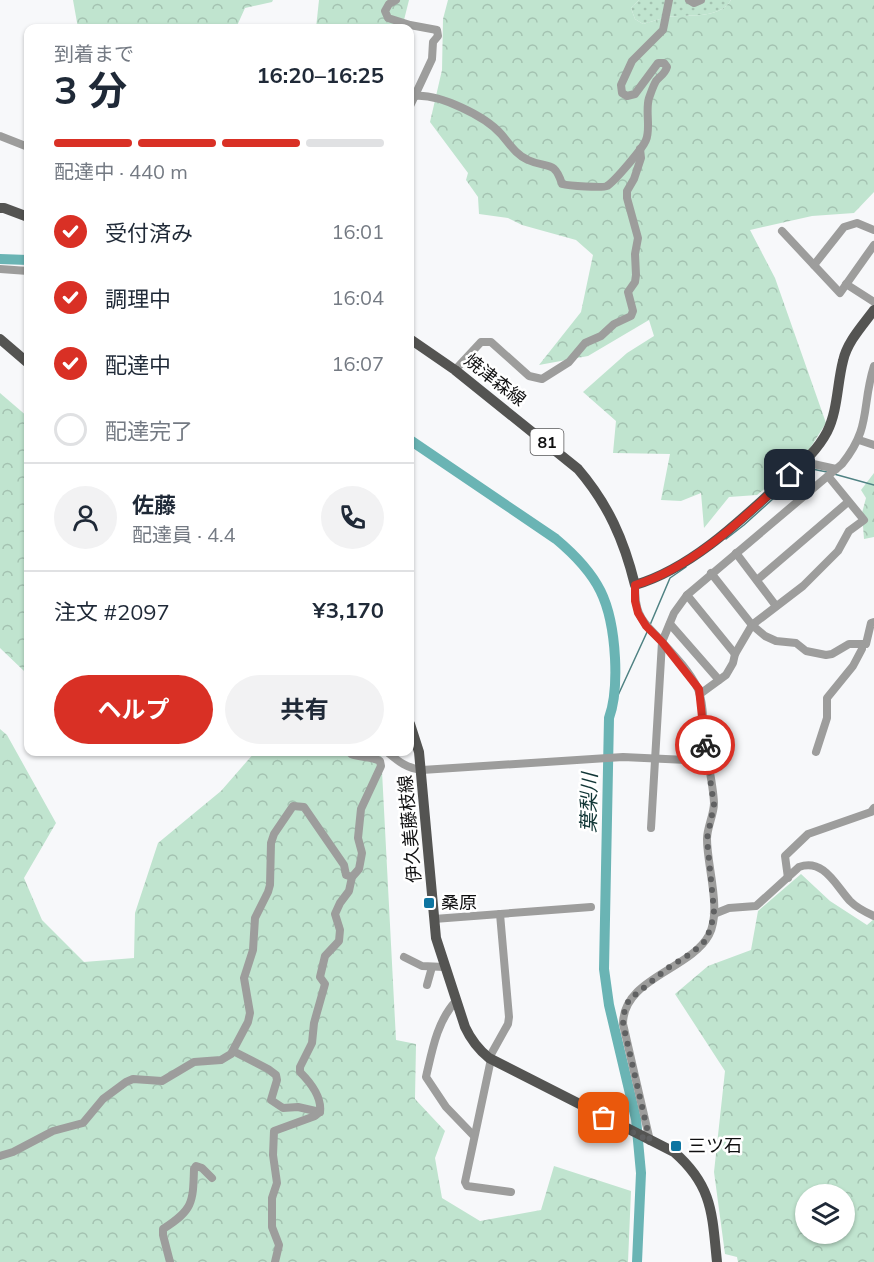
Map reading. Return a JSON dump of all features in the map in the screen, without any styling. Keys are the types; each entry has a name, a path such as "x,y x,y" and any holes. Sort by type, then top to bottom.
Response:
{"main road":[{"path":"0,208 24,216"},
{"path":"635,585 655,579 676,567 722,534 750,512 821,443 833,416 843,358 874,310"},
{"path":"0,339 24,360"},
{"name":"焼津森線","path":"414,342 455,370 579,469 606,507 616,526 627,554 635,585"},
{"name":"伊久美藤枝線","path":"414,736 422,770 434,919 444,967 471,1039 479,1050 490,1058 674,1152 696,1174 703,1186 712,1213 717,1262"}],"street":[{"path":"396,0 389,4 385,11 388,18 407,24"},
{"path":"415,96 426,95 452,104 488,122 527,160 552,166 558,173 562,184 600,188 608,185 647,138 646,108 649,97 657,80 665,73 667,67 664,63 658,63 635,94 627,96 622,93 621,85 632,61 663,30 669,0"},
{"path":"689,0 694,3 701,0"},
{"path":"414,26 437,30 438,36 433,42 432,60 415,96"},
{"path":"0,136 24,145"},
{"path":"455,370 481,342 486,341 491,342 529,376 542,379 569,362 585,343 601,336 614,324 631,316 633,311 628,291 635,282 635,254 638,238 627,191 641,158 640,149"},
{"path":"814,266 843,227 857,223 874,230"},
{"path":"782,231 840,293 874,245"},
{"path":"0,269 24,271"},
{"path":"846,284 874,302"},
{"path":"651,828 662,642 674,613 687,595 711,573 828,476 850,454 859,440 866,418 870,378 874,366"},
{"path":"859,440 874,446"},
{"path":"804,462 836,469"},
{"path":"700,694 726,675 752,625 803,586 838,550 849,531 864,520 828,476"},
{"path":"757,580 848,502"},
{"path":"736,553 776,606"},
{"path":"711,573 752,625 765,636 776,641 796,643 806,651 832,654 849,644 866,644 871,623 874,622"},
{"path":"635,585 638,613 692,678 700,694 714,805 707,839 714,914 711,928 704,942 638,992 625,1007 623,1024 648,1140"},
{"path":"687,595 735,654"},
{"path":"670,624 719,680"},
{"path":"816,752 827,718 828,698 853,666 862,650 862,644"},
{"path":"275,1262 279,1245 272,1227 272,1198 277,1183 273,1155 274,1131 320,1112 321,1103 318,1096 300,1072 300,1067 312,1043 325,984 320,977 326,956 339,941 340,930 335,914 349,891 352,877 359,868 362,853 358,838 362,809 381,766 380,761 374,758 356,756"},
{"path":"392,756 401,764 422,770 622,757 708,761"},
{"path":"0,1156 23,1148 52,1131 83,1124 103,1099 126,1082 133,1079 162,1081 194,1062 221,1060 233,1051 248,1022 250,1012 244,978 253,950 255,918 270,885 271,843 274,834 293,806 304,807 344,865 346,875 352,877"},
{"path":"788,878 785,856 808,834 870,812 874,808"},
{"path":"714,914 729,908 756,906 799,867 805,865 825,870 852,903 874,916"},
{"path":"434,919 591,907"},
{"path":"500,914 509,1017 508,1024 490,1058 465,1182 467,1186 511,1192"},
{"path":"404,957 414,963 444,967"},
{"path":"427,985 432,967"},
{"path":"456,1001 437,1034 426,1077 446,1107 473,1135"},
{"path":"233,1051 276,1075 277,1080 271,1100 283,1108 298,1107 320,1112"},
{"path":"170,1262 163,1235 164,1229 188,1210 194,1193 194,1169 196,1166 202,1168 212,1178"}],"green space":[{"path":"73,0 273,0 245,8 238,24 77,24"},
{"path":"319,0 409,0 403,24 316,24"},
{"path":"448,0 639,0 631,8 635,19 643,24 667,17 702,15 719,11 731,0 874,0 874,192 854,213 812,216 750,230 775,278 826,423 805,456 757,495 729,497 704,528 701,493 681,501 661,500 670,454 613,453 616,421 583,392 627,353 654,336 649,320 588,356 539,365 581,312 593,255 576,240 522,225 508,218 479,214 478,197 466,180 468,173 430,122 442,70 443,19"},
{"path":"639,0 731,0 719,11 702,15 667,17 643,24 635,19 631,8"},
{"path":"0,393 24,414 24,671 0,648"},
{"path":"874,473 874,537 864,539 862,513 866,498 861,490"},
{"path":"0,729 7,735 56,823 24,878 42,920 84,962 134,958 135,913 158,843 221,791 252,756 381,756 396,1040 416,1044 415,1099 445,1131 435,1158 442,1198 480,1221 541,1210 554,1166 631,1191 628,1262 0,1262"},
{"path":"801,874 830,901 867,925 874,919 874,1262 738,1262 737,1257 725,1254 714,1172 725,1071 675,994 708,966 751,950 758,911"}],"waterway":[{"name":"葉梨川","path":"0,259 24,260"},
{"name":"葉梨川","path":"414,443 556,539 571,552 593,578 611,621 615,673 614,696 609,718 604,969 609,1005 636,1119 641,1173 637,1262"},
{"path":"726,539 807,468 827,472"},
{"path":"834,474 874,485"},
{"path":"650,625 670,578 686,567"},
{"path":"614,704 648,630"}],"way so far":[{"path":"604,1118 650,1141 623,1024 625,1007 638,992 704,942 713,921 707,839 714,805 705,745"}],"place":[{"name":"桑原","path":"429,903"},
{"name":"三ツ石","path":"676,1146"}],"route":[{"path":"705,745 699,689 662,642 646,626 638,613 635,585 655,579 676,567 750,512 790,475"}]}
